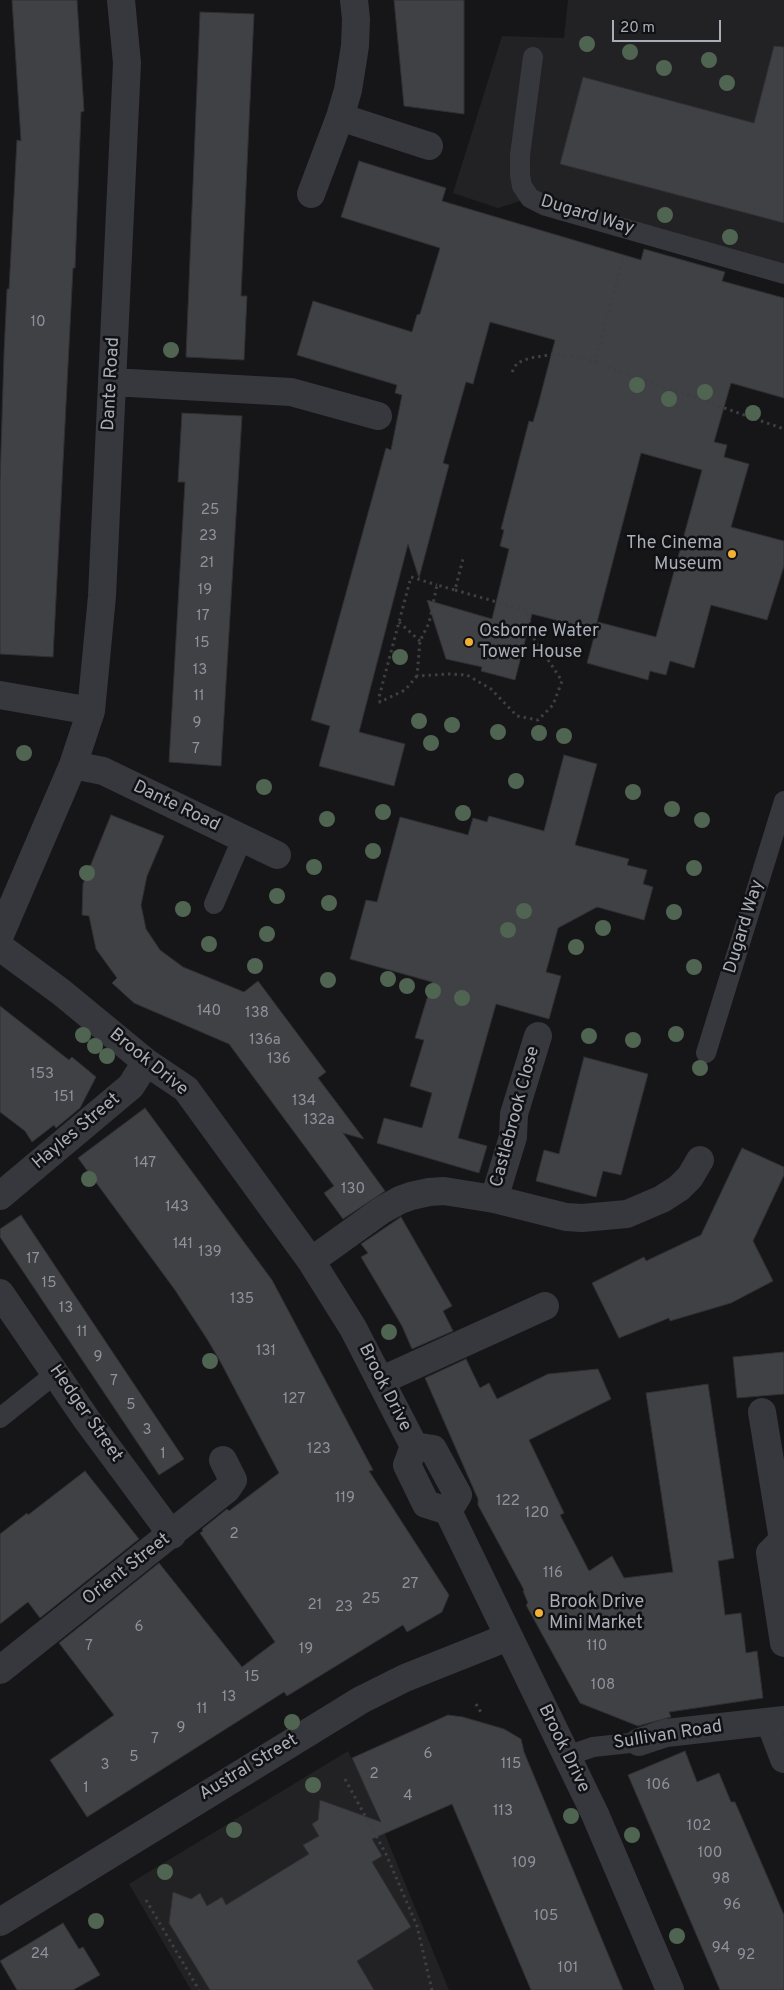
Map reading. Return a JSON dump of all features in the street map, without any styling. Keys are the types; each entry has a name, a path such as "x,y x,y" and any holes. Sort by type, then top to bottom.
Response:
{"street":[{"name":"Dante Road","path":"0,935 73,765 91,711 102,596 127,63 120,0"},
{"path":"311,194 340,117 348,90 355,46 356,19 354,0"},
{"path":"340,117 429,146"},
{"path":"112,382 282,391 306,395 378,416"},
{"path":"0,695 91,711"},
{"name":"Dante Road","path":"73,765 104,771 277,855"},
{"name":"Brook Drive","path":"0,947 61,992 146,1062 186,1089 311,1261 353,1328 414,1446 433,1449 458,1494 448,1511 595,1814 670,1990"},
{"name":"Castlebrook Close","path":"494,1200 514,1138 514,1114 538,1036"},
{"name":"Hayles Street","path":"0,1196 131,1086 146,1062"},
{"name":"Castlebrook Close","path":"311,1261 382,1210 400,1200 429,1192 444,1191 494,1200 566,1218 626,1214 642,1209 662,1199 686,1196 690,1177 700,1160"},
{"name":"Hedger Street","path":"0,1293 87,1420 172,1534"},
{"path":"380,1381 545,1306"},
{"path":"762,1412 784,1540 770,1553 784,1643"},
{"name":"Orient Street","path":"0,1670 227,1489 233,1480 223,1460"},
{"name":"Austral Street","path":"0,1922 361,1700 405,1678 508,1637"},
{"path":"777,1721 784,1759"},
{"name":"Sullivan Road","path":"640,1742 666,1733 777,1721"}],"lane":[{"name":"Dugard Way","path":"533,57 520,156 522,186 530,198 546,206 784,274"},
{"name":"Dugard Way","path":"706,1053 784,801"},
{"path":"214,904 242,839"},
{"path":"0,1418 55,1374"},
{"name":"Sullivan Road","path":"567,1756 593,1747 640,1742"}],"path":[{"path":"595,363 630,230"},
{"path":"512,372 517,362 530,358 555,354 582,358 784,429"},
{"path":"455,590 463,559"},
{"path":"417,676 467,675 491,689 517,716 538,720 554,704 562,681 531,634 528,611 411,577 380,702 405,690 417,676 420,641 429,623 438,585"},
{"path":"399,622 420,641"},
{"path":"476,1704 482,1714"},
{"path":"345,1779 386,1854 417,1926 432,1990"},
{"path":"146,1900 199,1990"}],"shaded area":[{"path":"568,0 784,0 784,274 530,198 498,208 453,193 502,36 564,38"},
{"path":"348,1751 368,1793 449,1990 191,1990 129,1884"}],"building":[{"path":"12,0 77,0 84,111 81,112 75,268 73,268 53,657 0,654 0,482 4,353 17,140 21,141"},
{"path":"394,0 464,0 464,114 404,106"},
{"path":"200,12 254,14 241,296 247,296 244,360 186,357"},
{"path":"774,46 784,47 784,223 560,164 583,77 754,123"},
{"path":"359,161 446,188 442,201 641,260 644,249 725,272 722,281 784,298 784,398 731,383 714,442 727,445 724,457 749,464 731,527 784,541 784,566 767,620 711,605 694,668 670,661 666,675 650,671 648,680 587,663 598,622 656,637 702,470 641,453 595,630 532,614 515,680 481,671 482,667 446,659 427,600 492,619 509,549 500,546 504,530 501,529 529,421 533,422 555,340 490,322 473,384 466,382 443,463 449,465 419,578 408,544 359,732 405,744 394,786 319,766 330,726 311,720 386,448 391,450 402,395 395,393 397,385 297,355 313,301 412,332 417,315 420,314 440,248 341,217"},
{"path":"182,413 242,416 221,766 169,762 185,482 178,482"},
{"path":"564,755 597,764 575,845 629,859 627,865 647,870 643,884 653,887 644,920 597,907 558,928 546,972 561,976 549,1019 496,1004 458,1138 487,1146 479,1173 377,1143 384,1118 422,1128 432,1093 410,1086 424,1040 415,1038 432,982 350,959 366,900 377,902 400,817 468,835 473,818 487,822 489,816 544,831"},
{"path":"111,815 164,836 147,876 141,905 146,929 160,950 183,967 244,992 258,981 326,1072 318,1078 364,1139 343,1133 385,1191 343,1219 324,1193 334,1186 229,1044 134,1003 112,983 117,978 96,949 89,916 82,915 83,884"},
{"path":"0,1006 69,1060 72,1057 96,1077 80,1108 56,1128 54,1125 32,1142 25,1131 0,1112"},
{"path":"584,1057 648,1074 621,1175 603,1171 596,1197 536,1181 544,1150 559,1154"},
{"path":"145,1108 272,1280 373,1470 369,1471 449,1595 442,1612 407,1632 403,1625 287,1696 284,1692 87,1817 50,1760 114,1715 59,1643 159,1563 242,1667 275,1642 200,1533 203,1531 202,1529 227,1509 229,1511 279,1473 207,1339 175,1290 78,1158"},
{"path":"742,1148 784,1167 784,1175 753,1241 773,1281 731,1303 670,1321 669,1318 619,1338 592,1283 644,1257 646,1261 701,1235"},
{"path":"21,1215 184,1459 159,1475 0,1237 0,1229"},
{"path":"401,1217 452,1306 443,1311 453,1331 412,1349 402,1326 361,1257 368,1253 361,1244"},
{"path":"784,1352 784,1394 737,1398 733,1357"},
{"path":"466,1359 480,1388 489,1383 497,1399 548,1374 598,1369 611,1399 529,1440 564,1513 560,1515 589,1571 612,1556 624,1578 673,1572 646,1393 708,1384 734,1558 718,1561 725,1615 741,1613 746,1653 757,1651 763,1698 669,1712 671,1717 638,1726 580,1703 526,1605 528,1603 524,1590 478,1505 478,1499 425,1378"},
{"path":"85,1471 139,1539 40,1618 28,1602 0,1624 0,1534"},
{"path":"448,1715 463,1717 504,1729 521,1739 524,1752 623,1990 531,1990 452,1804 372,1839 382,1856 372,1862 411,1927 357,1961 374,1990 210,1990 169,1923 173,1892 191,1899 200,1893 207,1906 222,1897 226,1905 309,1854 303,1845 319,1836 312,1824 318,1820 320,1800 381,1822 352,1758"},
{"path":"685,1751 697,1782 719,1773 731,1802 735,1802 784,1915 784,1990 720,1990 628,1775"},
{"path":"63,1923 79,1949 83,1947 100,1975 73,1990 17,1990 0,1961"}],"place":[{"name":"The Cinema Museum","path":"732,554"},
{"name":"Osborne Water Tower House","path":"469,642"},
{"name":"Brook Drive Mini Market","path":"539,1613"}]}
